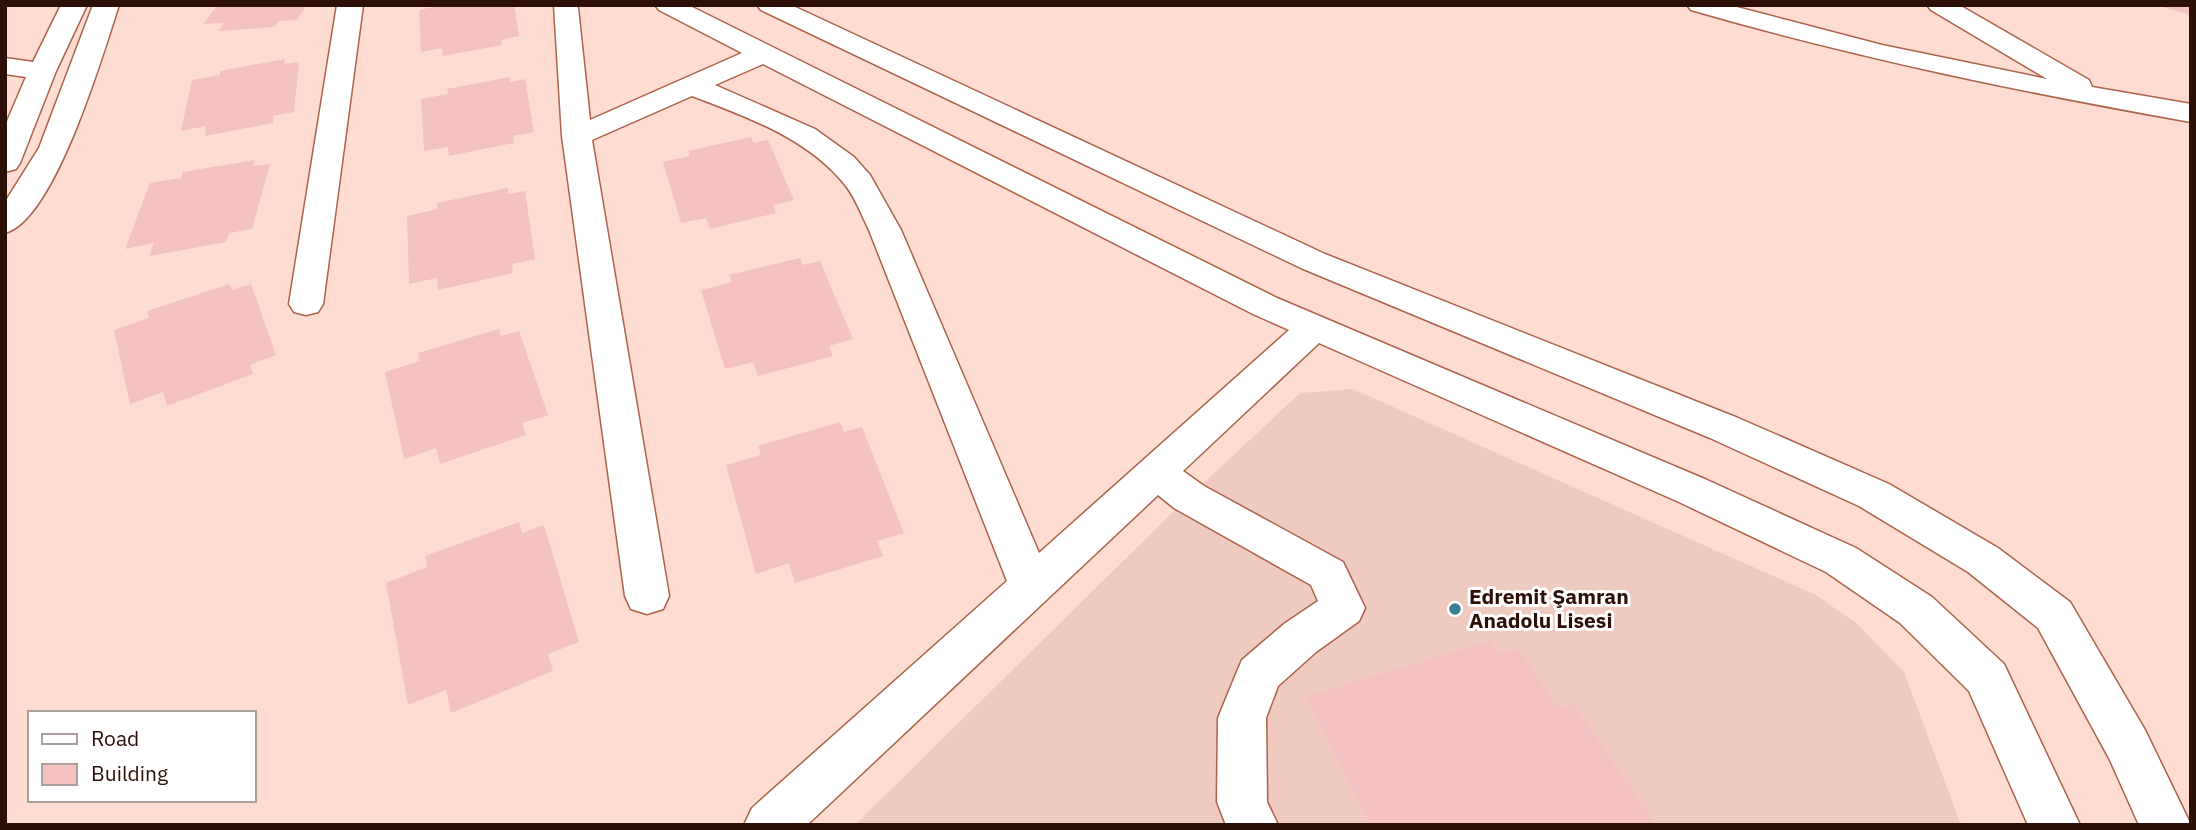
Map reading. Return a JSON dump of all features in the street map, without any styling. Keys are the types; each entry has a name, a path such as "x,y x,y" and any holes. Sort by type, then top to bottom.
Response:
{"street":[{"path":"5,163 41,71 74,5"},
{"path":"5,223 26,200 60,133 106,5"},
{"path":"306,304 351,5"},
{"path":"668,5 1265,306 1693,491 1829,554 1916,610 1987,678 2054,825"},
{"path":"770,5 1313,261 1724,428 1885,502 1983,560 2054,615 2128,746 2165,825"},
{"path":"1700,5 1752,21 2001,81 2191,113"},
{"path":"1940,5 2095,97"},
{"path":"565,8 577,136 647,596"},
{"path":"577,136 765,53"},
{"path":"5,66 41,71"},
{"path":"692,86 762,113 828,150 859,183 885,230 1031,587"},
{"path":"770,825 1315,327"},
{"path":"1156,472 1189,497 1328,574 1343,608 1300,638 1259,674 1242,718 1241,802 1252,825"}],"shaded area":[{"name":"Edremit Şamran Anadolu Lisesi","path":"1353,389 1816,595 1856,623 1904,672 1961,825 855,825 1175,510 1300,393"}],"building":[{"path":"218,5 307,5 297,20 279,21 275,27 218,31 224,23 203,24"},
{"path":"442,5 514,5 519,36 501,40 502,45 443,56 442,48 421,52 419,10"},
{"path":"2191,5 2191,15 2159,6"},
{"path":"285,59 284,64 299,62 294,112 273,116 273,123 205,136 206,126 181,131 192,80 220,75 220,71"},
{"path":"510,77 510,82 525,79 534,132 513,136 514,143 449,156 448,147 424,151 421,99 448,94 447,89"},
{"path":"751,137 754,143 768,140 794,200 773,205 776,213 710,229 706,218 681,223 663,162 690,156 688,151"},
{"path":"255,160 253,166 270,164 252,229 229,233 226,242 149,256 154,243 125,249 150,183 181,178 183,172"},
{"path":"508,188 508,194 525,191 535,259 512,264 513,273 438,290 437,278 409,284 407,216 437,209 437,203"},
{"path":"800,258 803,265 820,261 853,339 829,346 833,356 758,376 753,362 725,369 701,290 732,282 729,275"},
{"path":"229,284 232,290 251,284 276,355 250,365 253,374 167,406 163,392 130,404 114,330 149,318 147,311"},
{"path":"499,329 501,336 519,331 548,415 522,423 526,435 440,464 436,448 404,459 385,372 420,361 418,353"},
{"path":"840,422 844,432 862,427 904,533 877,541 883,556 795,583 789,563 756,574 726,465 761,455 758,446"},
{"path":"519,522 522,533 544,525 579,642 548,654 553,671 451,713 446,690 408,705 386,583 427,567 425,556"},
{"path":"1491,641 1499,654 1518,649 1559,709 1573,704 1656,825 1371,825 1305,697"}],"place":[{"name":"Edremit Şamran Anadolu Lisesi","path":"1455,609"}]}
